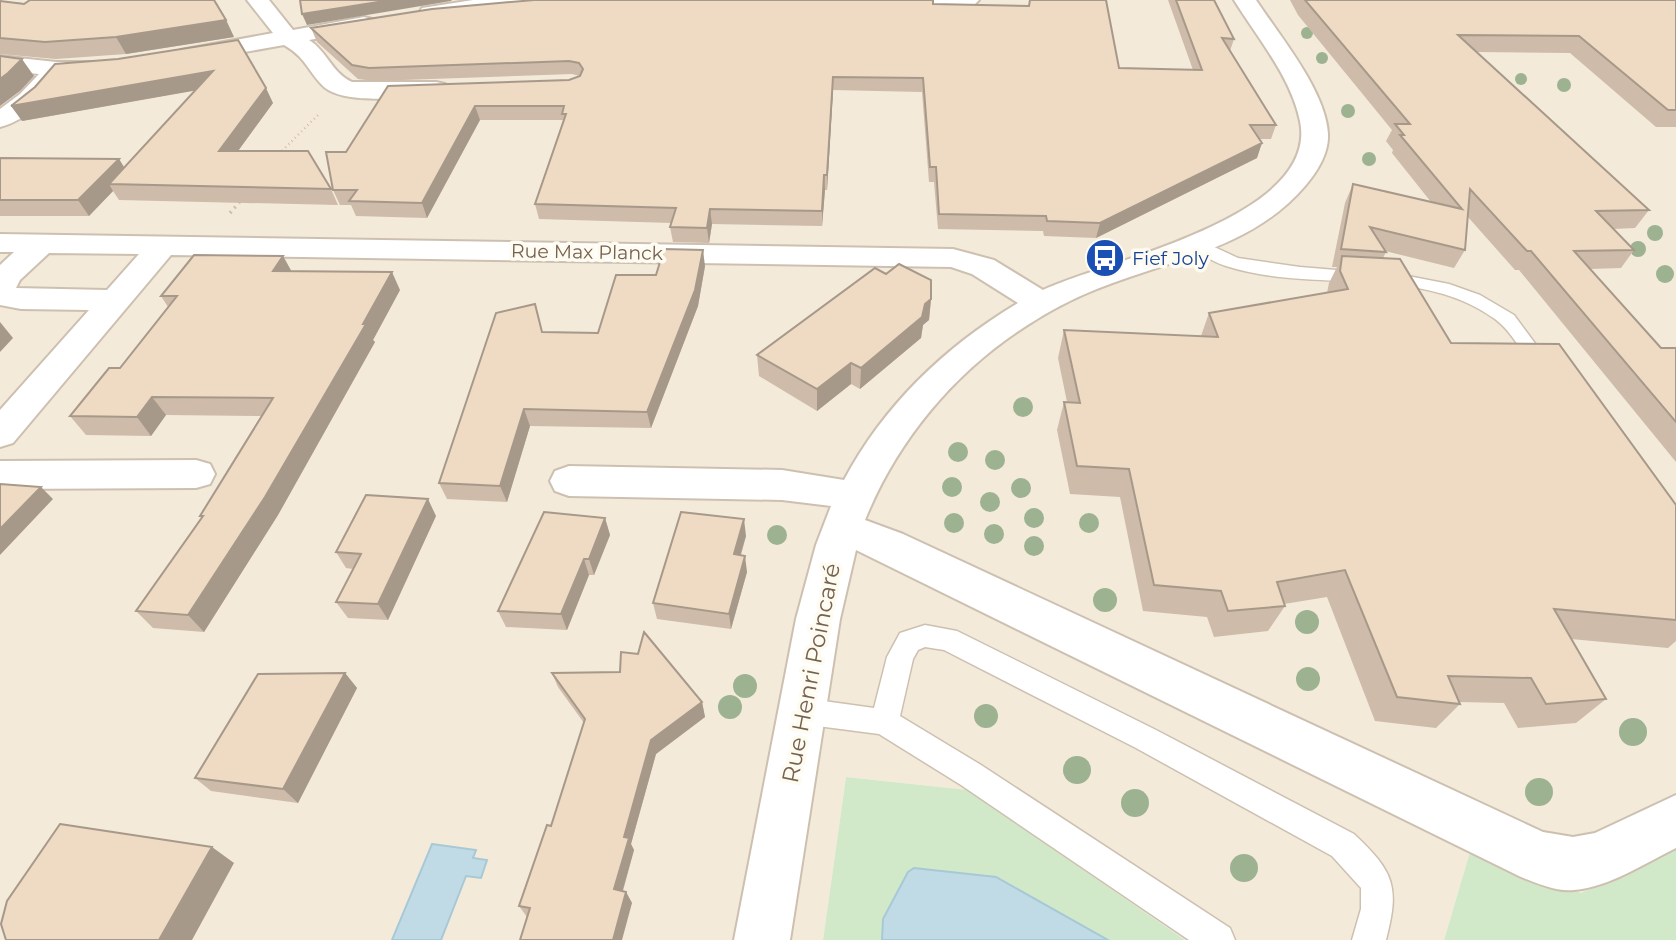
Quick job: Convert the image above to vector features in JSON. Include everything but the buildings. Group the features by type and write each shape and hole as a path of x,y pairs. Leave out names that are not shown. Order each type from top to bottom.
{"street":[{"path":"258,0 287,37 309,49 332,82 346,89 374,91 453,88"},
{"path":"166,59 515,0"},
{"path":"888,0 968,0"},
{"name":"Rue Henri Poincaré","path":"762,940 825,581 849,513 884,447 925,391 961,359 1040,302 1232,228 1284,194 1302,173 1311,154 1315,133 1308,107 1296,82 1245,0"},
{"path":"0,63 56,69 126,64"},
{"path":"0,119 20,108 56,69"},
{"name":"Rue Max Planck","path":"0,243 953,258 982,267 1040,302"},
{"path":"41,244 7,275 0,287 3,296 21,299 116,300"},
{"path":"0,434 164,244"},
{"path":"0,475 196,474"},
{"path":"569,481 782,485 822,489 901,552 1539,858 1573,864 1599,858 1676,821"}],"lane":[{"path":"1195,243 1231,262 1267,269 1394,281 1453,292 1502,315 1515,327 1538,361"},
{"path":"884,722 900,657 909,641 925,636 948,639 1146,739 1343,845 1367,867 1377,883 1380,903 1369,940"},
{"path":"802,711 884,722 971,775 1218,940"}],"path":[{"path":"277,156 293,137 346,89"},
{"path":"204,245 244,196"}],"shaded area":[{"path":"0,0 1676,0 1676,846 1581,893 1476,843 1470,852 1444,940 1185,940 968,790 846,777 823,940 0,940"}],"green space":[{"path":"846,777 968,790 1185,940 823,940"},
{"path":"1476,843 1581,893 1676,846 1676,940 1444,940 1470,852"}],"water":[{"path":"432,844 476,850 473,858 487,860 481,878 466,876 441,940 392,940"},
{"path":"914,868 996,877 1108,940 882,940 883,919 908,872"}],"place":[{"name":"Fief Joly","path":"1105,258"}]}
